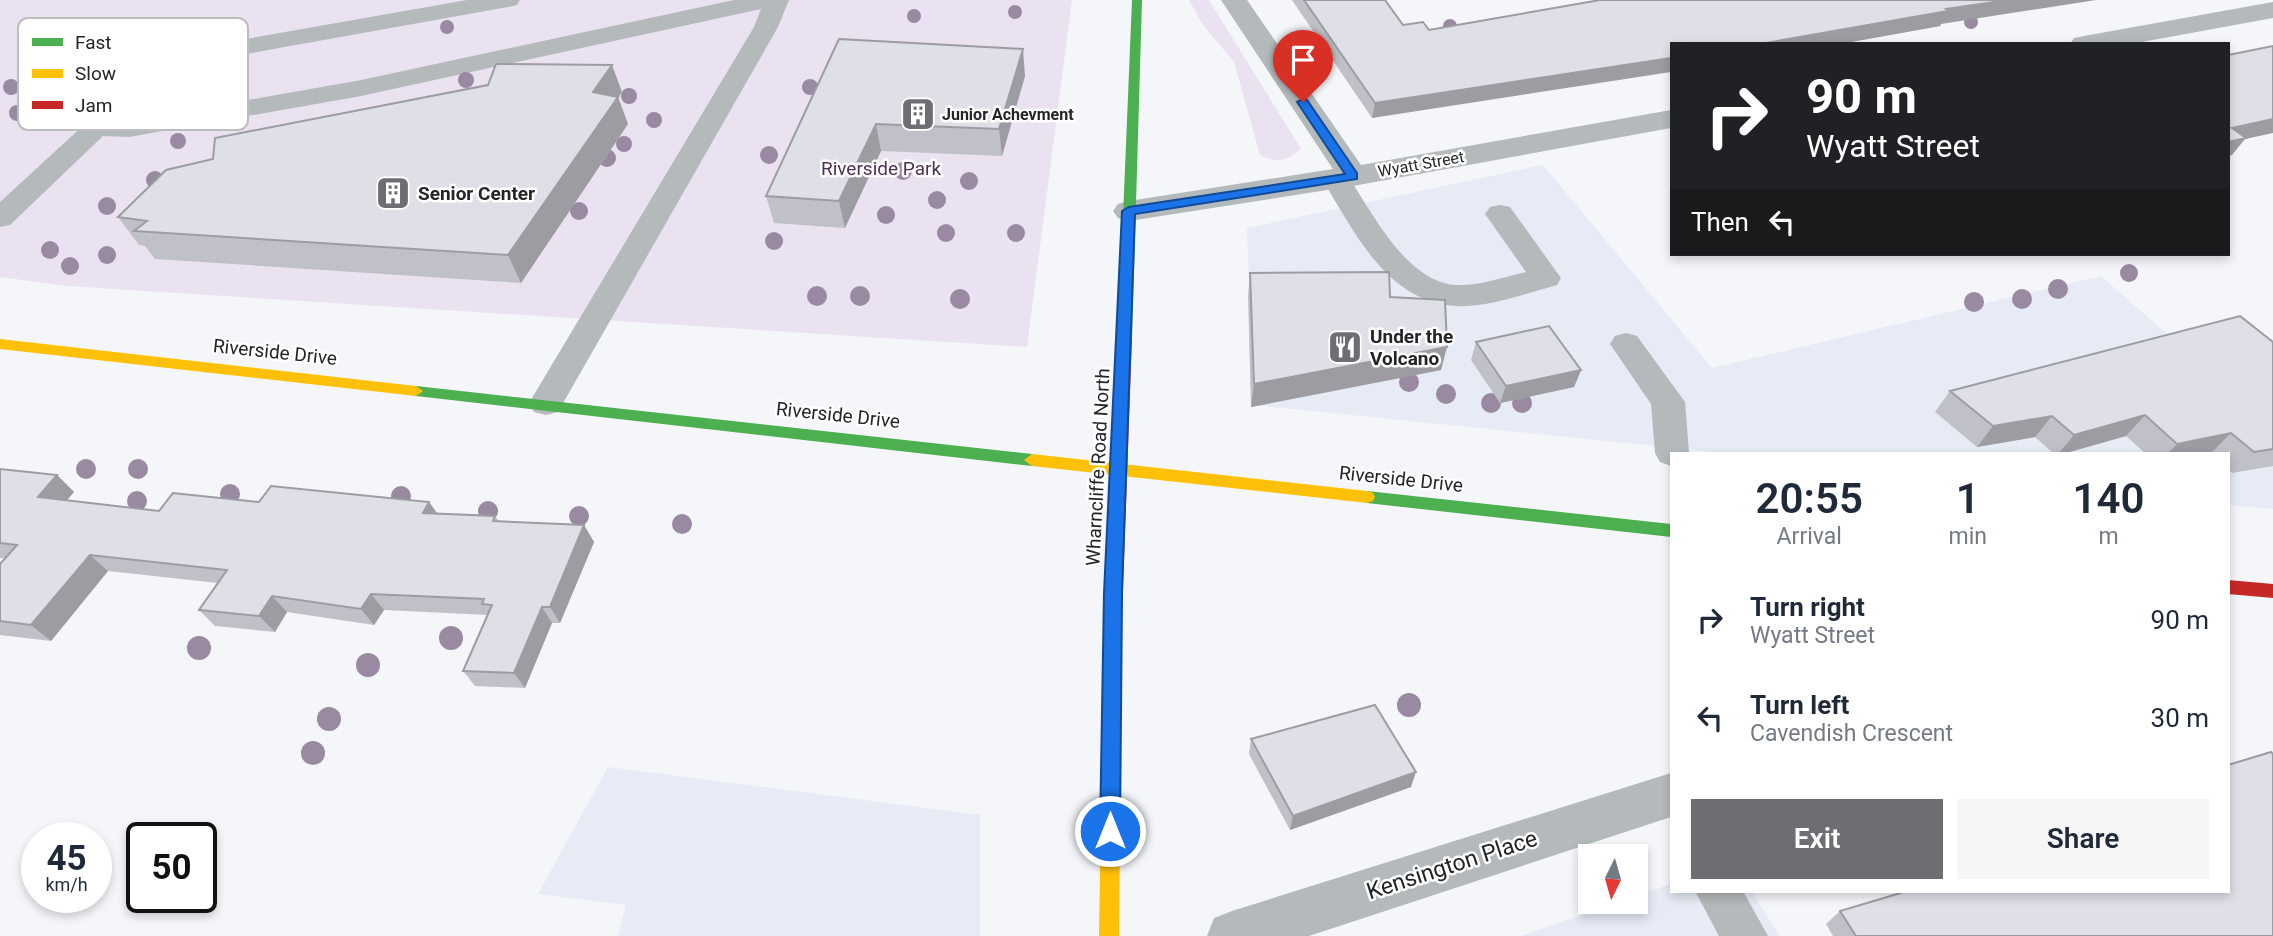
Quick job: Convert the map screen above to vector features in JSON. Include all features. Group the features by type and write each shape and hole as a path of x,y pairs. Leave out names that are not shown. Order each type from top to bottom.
{"main road":[{"name":"Wharncliffe Road North","path":"1109,936 1113,593 1137,0"},
{"name":"Riverside Drive","path":"0,344 1670,531"},
{"path":"2230,587 2273,591"}],"street":[{"path":"1234,0 1345,177"},
{"path":"2095,42 2273,10"},
{"name":"Wyatt Street","path":"1129,211 1345,177 1670,118"},
{"name":"Kensington Place","path":"1232,936 1667,804"}],"lane":[{"path":"248,46 508,0"},
{"path":"248,108 361,88 768,0"},
{"path":"546,403 766,27 777,0"},
{"path":"0,218 94,130"},
{"path":"1345,177 1388,257 1421,288 1457,296 1546,278 1500,214"},
{"path":"1626,344 1668,402 1672,452"},
{"path":"1718,893 1745,936"}],"shaded area":[{"path":"1543,165 1712,368 2101,276 2273,427 2273,509 2230,505 2230,452 1716,452 1253,405 1247,228"},
{"path":"608,767 980,815 980,936 618,936 626,905 538,894"},
{"path":"1670,884 1670,893 1752,893 1780,936 1521,936 1584,914 1648,914 1648,892"}],"green space":[{"name":"Riverside Park","path":"0,0 1072,0 1027,347 67,286 0,277"},
{"path":"1189,0 1209,0 1301,149 1296,153 1286,159 1277,160 1260,155 1234,62 1203,25"}],"building":[{"path":"1304,0 1385,0 1403,25 1423,22 1429,30 1600,0 2008,0 1771,42 1670,42 1670,58 1375,103"},
{"name":"Junior Achevment","path":"839,39 1023,49 999,129 876,124 839,201 766,196"},
{"path":"2273,46 2273,119 2232,128 2246,138 2230,142 2230,55"},
{"name":"Senior Center","path":"496,64 612,65 593,92 618,97 508,255 134,231 147,221 118,217 166,170 213,159 215,138 488,85"},
{"name":"Under the Volcano","path":"1389,272 1390,297 1445,300 1447,347 1254,384 1250,273"},
{"path":"2240,316 2273,342 2273,449 2254,452 2231,433 2177,444 2145,415 2074,435 2052,416 1993,426 1950,391"},
{"path":"1549,326 1581,370 1506,386 1476,342"},
{"path":"0,469 57,475 38,497 159,511 173,493 259,502 271,486 429,502 423,513 495,516 493,521 584,525 550,607 542,607 514,673 463,671 492,605 482,604 484,599 371,594 361,609 272,596 259,616 199,610 227,570 90,555 31,625 0,621 0,564 17,545 0,543"},
{"path":"1375,705 1416,772 1293,816 1251,739"},
{"path":"2271,752 2273,754 2273,936 1856,936 1840,911 1900,893 2230,893 2230,764"}],"traffic: fast":[{"path":"1125,338 1137,0"},
{"path":"416,391 1032,460"},
{"path":"1367,497 1670,531"}],"traffic: slow":[{"path":"0,344 416,391"},
{"path":"1032,460 1367,497"},
{"path":"1109,936 1113,615"}],"traffic: jam":[{"path":"1113,615 1125,338"},
{"path":"2230,587 2273,591"}],"place":[{"name":"Junior Achevment","path":"918,114"},
{"name":"Senior Center","path":"393,193"},
{"name":"Under the Volcano","path":"1345,347"}],"route":[{"path":"1110,831 1113,593 1129,211 1353,176 1303,102"}]}
